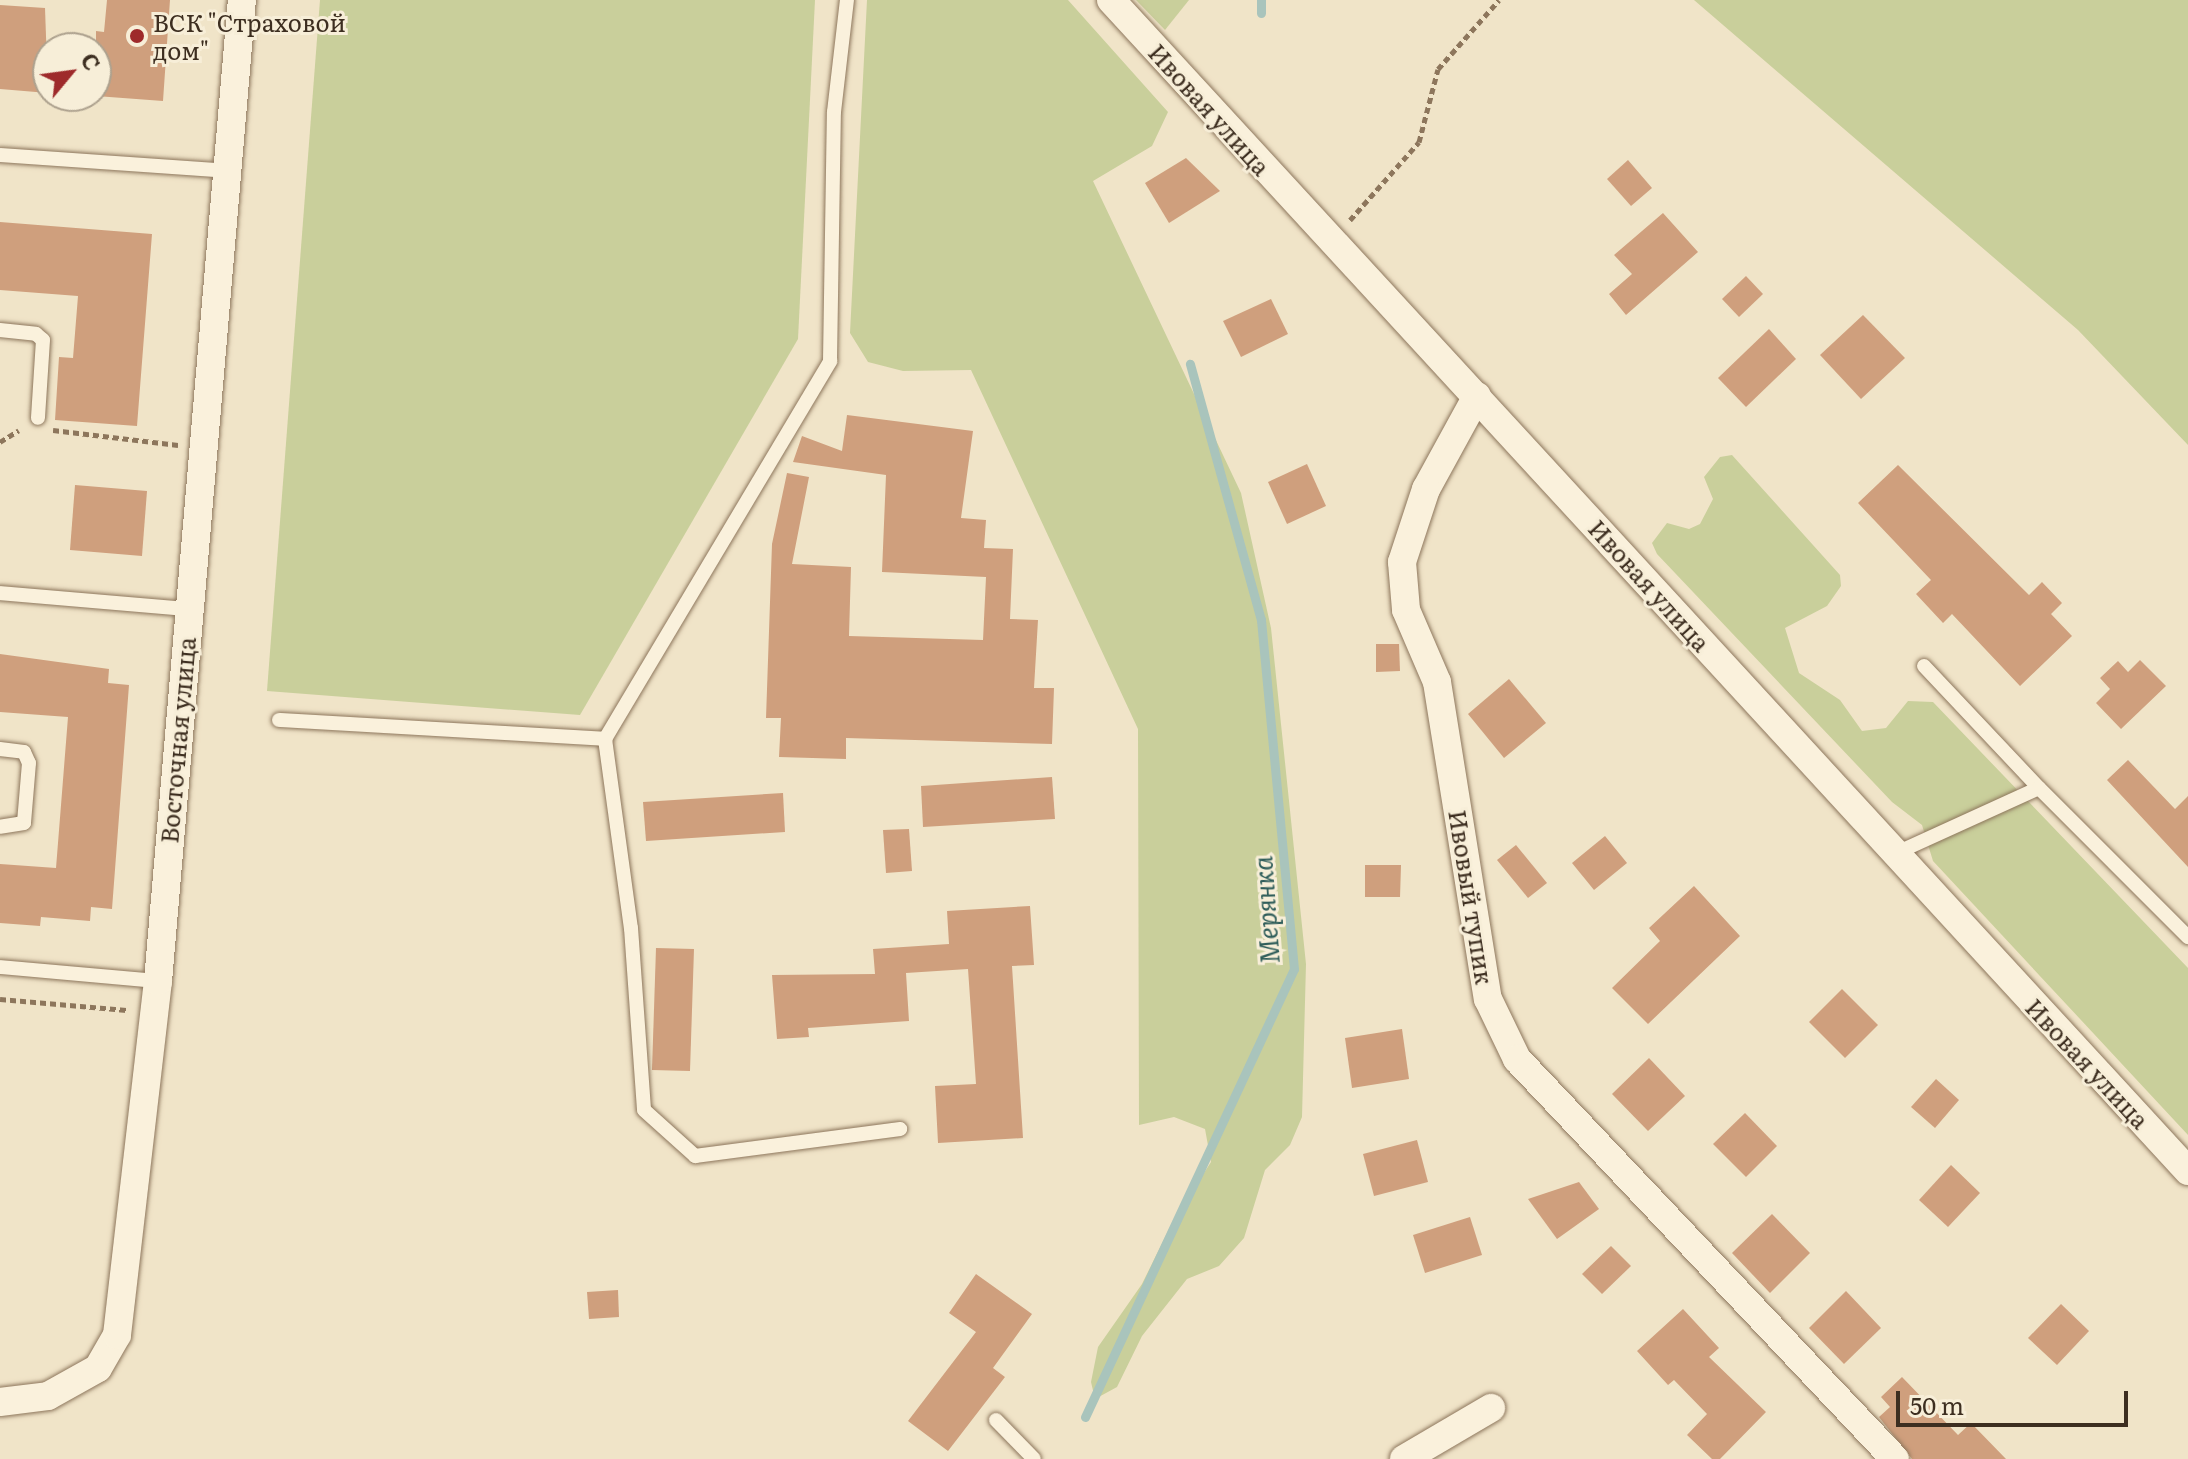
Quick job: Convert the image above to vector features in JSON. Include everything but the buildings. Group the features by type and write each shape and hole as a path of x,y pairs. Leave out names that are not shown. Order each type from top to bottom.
{"street":[{"name":"Восточная улица","path":"0,1402 48,1396 98,1368 117,1335 158,981 242,0"},
{"name":"Ивовая улица","path":"1111,0 2188,1171"},
{"name":"Ивовый тупик","path":"1477,396 1426,489 1402,562 1406,610 1437,682 1488,999 1517,1059 1895,1459"},
{"path":"1404,1459 1491,1408"}],"lane":[{"path":"847,0 834,112 830,361 605,739 631,928 644,1110 695,1156 900,1129"},
{"path":"0,155 226,171"},
{"path":"0,330 36,334 43,340 38,418"},
{"path":"0,593 188,609"},
{"path":"1924,666 2039,788 2188,937"},
{"path":"279,720 605,739"},
{"path":"0,749 24,752 29,763 24,823 0,827"},
{"path":"1894,854 2039,788"},
{"path":"0,967 158,981"},
{"path":"996,1420 1034,1459"}],"path":[{"path":"1331,242 1419,142 1438,69 1499,0"},
{"path":"38,418 54,431 202,448"},
{"path":"0,999 154,1012"}],"green space":[{"path":"320,0 815,0 798,339 580,715 267,691"},
{"path":"867,0 1068,0 1168,112 1152,146 1093,181 1241,493 1271,628 1306,964 1302,1117 1290,1145 1265,1170 1244,1238 1219,1266 1187,1279 1142,1336 1117,1387 1095,1399 1091,1382 1098,1347 1142,1284 1173,1221 1211,1162 1205,1129 1174,1117 1139,1125 1138,729 971,370 903,371 868,362 850,333"},
{"path":"1136,0 1189,0 1165,30"},
{"path":"1694,0 2188,0 2188,445 2078,330"},
{"path":"1732,455 1840,575 1841,586 1827,606 1785,628 1799,673 1840,700 1862,731 1886,728 1908,701 1933,702 2188,968 2188,1135 1933,861 1922,825 1892,802 1657,554 1652,543 1667,523 1689,529 1700,524 1713,499 1704,477 1720,457"}],"waterway":[{"name":"Мерянка","path":"1261,0 1261,13"},
{"name":"Мерянка","path":"1085,1417 1294,969 1261,620 1190,364"}],"place":[{"name":"ВСК \"Страховой дом\"","path":"137,36"}]}
